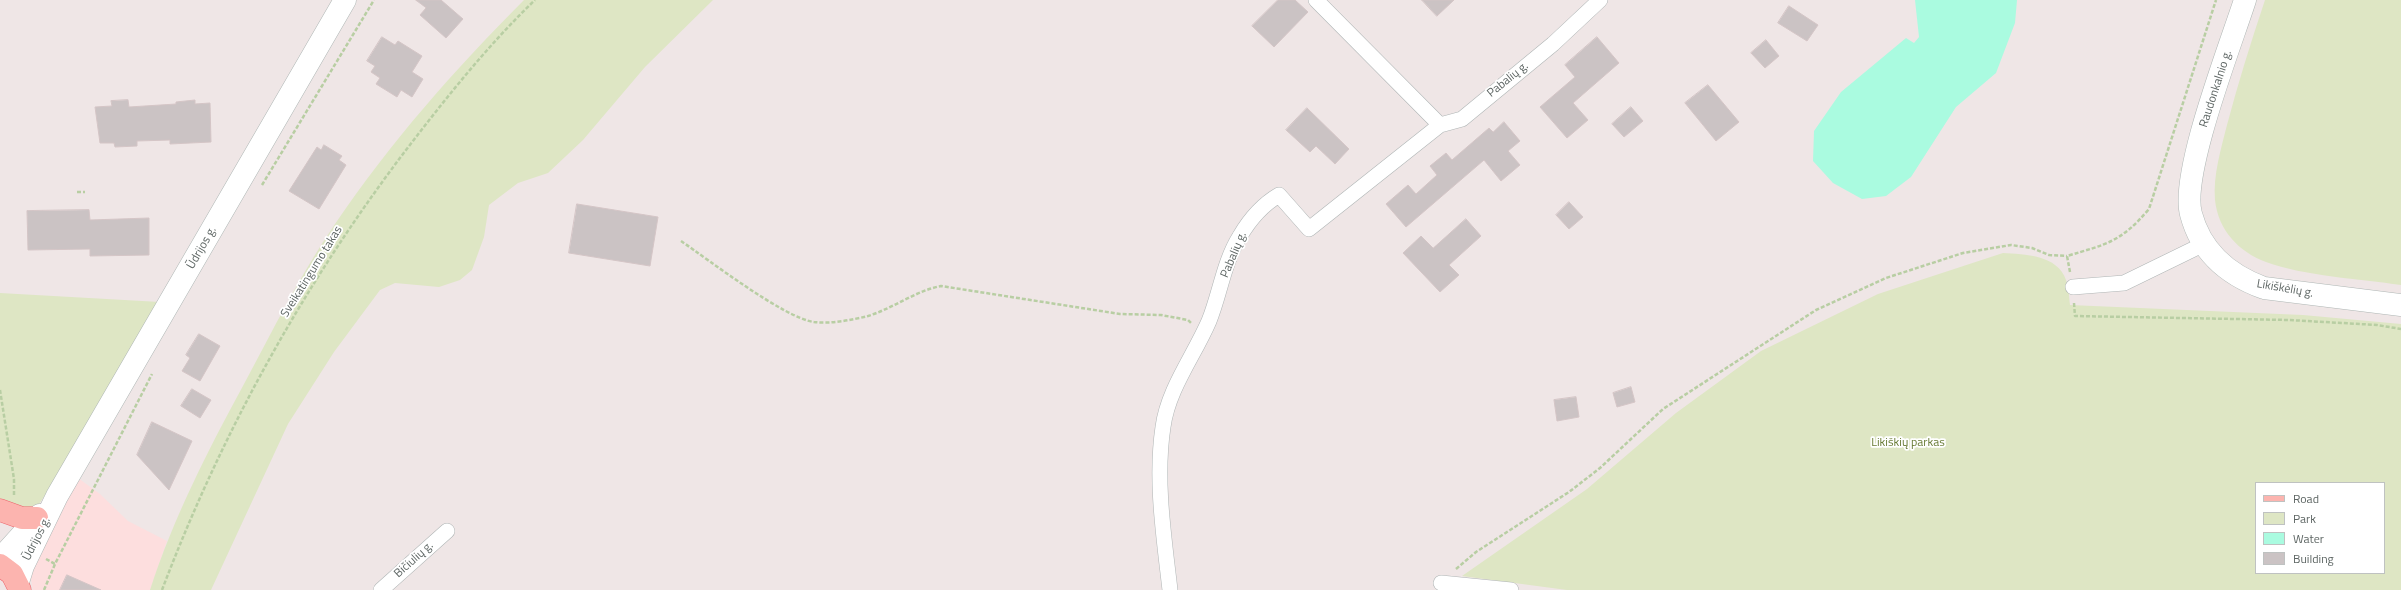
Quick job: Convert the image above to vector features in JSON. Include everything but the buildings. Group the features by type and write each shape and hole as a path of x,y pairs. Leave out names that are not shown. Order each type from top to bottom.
{"main road":[{"name":"Ūdrijos g.","path":"19,586 23,566 57,496 345,0"},
{"name":"Raudonkalnio g.","path":"2191,179 2200,141 2245,0"},
{"name":"Likiškėlių g.","path":"2191,179 2190,213 2204,244 2214,259 2230,272 2247,282 2264,288 2401,305"},
{"name":"Ūdrijos g.","path":"0,559 57,496"},
{"path":"6,513 22,518 37,518"},
{"path":"0,565 12,574 19,586"}],"street":[{"path":"1316,0 1440,125"},
{"name":"Pabalių g.","path":"1170,590 1161,483 1163,426 1180,378 1202,334 1239,237 1252,218 1268,201 1279,195 1309,229 1440,125 1462,119 1553,44 1600,0"},
{"path":"2073,287 2124,283 2204,244"},
{"name":"Bičiulių g.","path":"381,590 447,531"},
{"path":"1441,583 1511,590"}],"path":[{"path":"259,190 374,0"},
{"name":"Sveikatingumo takas","path":"162,590 205,484 230,432 308,291 373,194 441,103 535,0"},
{"path":"77,192 84,192"},
{"path":"681,241 777,306 799,318 814,322 840,321 868,316 897,305 922,291 941,286 1120,314 1161,315 1188,320 1202,334"},
{"path":"1441,583 1476,552 1569,492 1594,472 1663,409 1816,310 1886,278 1963,253 2011,245 2032,248 2050,255 2067,256"},
{"path":"44,590 55,564 156,367"},
{"path":"0,390 14,480 14,500 6,513"}],"shaded area":[{"path":"78,478 100,494 128,521 167,541 150,590 33,590 30,574"}],"green space":[{"path":"524,0 713,0 645,67 583,140 548,173 518,183 489,205 484,237 472,270 460,280 439,287 395,283 380,290 334,352 288,424 211,590 150,590 169,537 192,485 287,303 322,243 356,194 424,108 498,26"},
{"path":"2265,0 2401,0 2401,285 2297,271 2266,262 2256,258 2239,246 2225,230 2220,221 2215,200 2215,181 2218,162 2227,125"},
{"name":"Likiškių parkas","path":"2003,253 2030,255 2056,265 2066,280 2070,305 2303,315 2401,324 2401,590 1567,590 1462,576 1587,489 1676,413 1761,351 1878,294"},
{"path":"0,293 160,302 63,469 39,504 27,508 15,507 0,500"}],"water":[{"path":"1915,0 2017,0 2015,23 1996,73 1956,107 1911,177 1886,196 1862,199 1833,183 1813,161 1814,131 1841,92 1906,38 1914,43 1919,37"}]}
